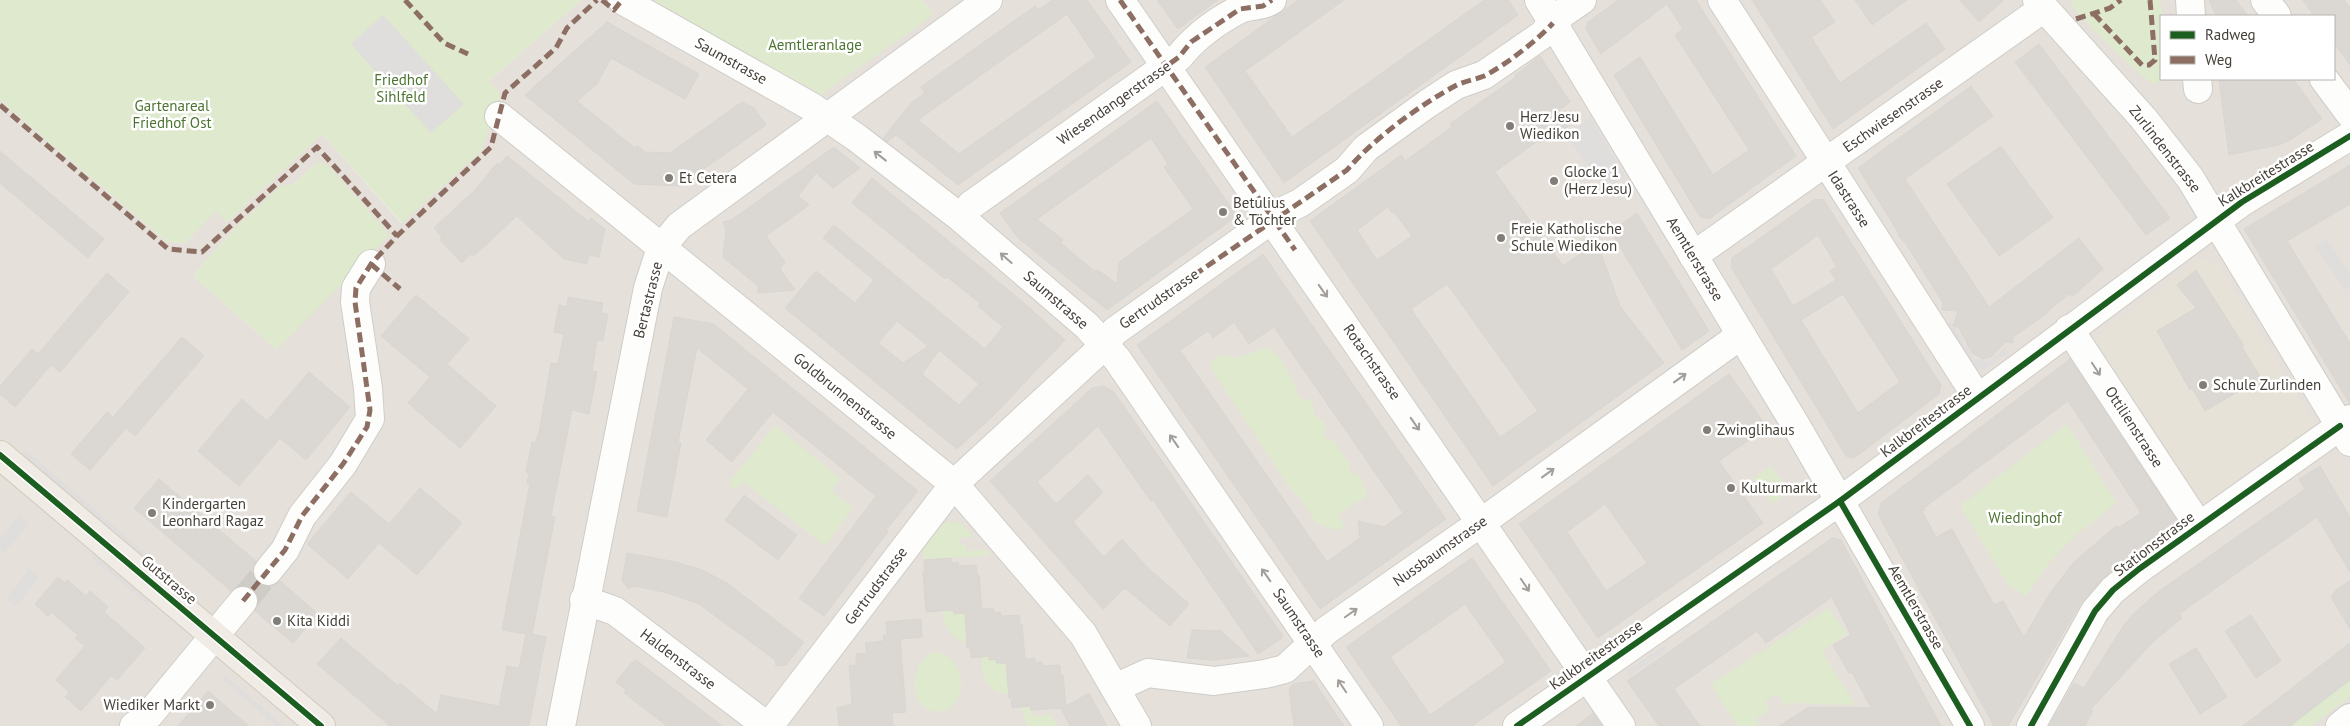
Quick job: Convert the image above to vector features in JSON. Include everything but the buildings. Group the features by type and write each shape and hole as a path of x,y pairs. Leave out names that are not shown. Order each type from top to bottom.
{"main road":[{"name":"Gutstrasse","path":"0,455 321,726"}],"street":[{"name":"Saumstrasse","path":"622,0 826,117 857,138 961,218 1087,326 1117,358 1369,726"},
{"name":"Bertastrasse","path":"561,726 584,600 648,288 661,248 679,226 988,0"},
{"name":"Rotachstrasse","path":"1120,0 1165,67 1295,250 1621,726"},
{"name":"Wiesendangerstrasse","path":"961,218 971,205 1179,57 1191,42 1240,9 1264,6 1272,0"},
{"name":"Aemtlerstrasse","path":"1539,0 1840,501 1970,726"},
{"name":"Gertrudstrasse","path":"768,726 954,484 1104,344 1120,326 1272,219 1300,203 1347,170 1366,148 1427,104 1456,85 1484,75 1542,35 1553,23 1582,0"},
{"name":"Idastrasse","path":"1722,0 1977,398"},
{"path":"2190,0 2191,15"},
{"path":"2265,0 2277,15"},
{"name":"Eschwiesenstrasse","path":"1693,256 1826,163 2040,4"},
{"name":"Zurlindenstrasse","path":"2040,4 2173,155 2347,429"},
{"path":"2325,80 2350,114"},
{"name":"Goldbrunnenstrasse","path":"499,116 954,484 1083,634 1137,726"},
{"name":"Kalkbreitestrasse","path":"1517,726 1840,501 2242,202 2350,136"},
{"path":"268,571 285,550 302,516 343,464 370,419 368,388 355,302 356,288 371,264"},
{"name":"Ottilienstrasse","path":"2069,329 2198,526"},
{"name":"Nussbaumstrasse","path":"1115,688 1148,673 1214,681 1278,672 1285,669 1327,630 1482,522 1741,335"},
{"name":"Stationsstrasse","path":"2031,726 2101,605 2113,590 2198,526 2347,429"},
{"name":"Haldenstrasse","path":"584,600 615,612 768,726"},
{"path":"134,726 149,716 244,601"},
{"path":"2340,726 2350,718"}],"shaded area":[{"path":"581,0 643,0 934,14 922,0 2350,0 2350,726 0,726 0,100 167,242 185,243 216,210 227,222 322,134 401,223 489,81","holes":["317,162 277,350 193,276 234,229 282,186 293,185"]},
{"path":"383,15 464,104 431,133 351,44"},
{"path":"1591,118 1625,176 1605,190 1566,135"},
{"path":"2326,239 2350,273 2350,286 2344,289 2315,247"},
{"name":"Schule Zurlinden","path":"2203,258 2209,264 2217,263 2315,425 2196,509 2089,344"},
{"path":"1951,322 1974,359 1989,361 2005,348 2008,352 1985,369 1978,370 1972,365 1947,324"},
{"path":"27,451 173,577 170,581 18,454"},
{"path":"20,515 29,525 4,553 0,549 0,537"},
{"path":"95,553 152,601 149,605 91,558"},
{"path":"29,569 39,577 16,607 6,599"},
{"path":"1665,645 1668,650 1630,676 1626,671"},
{"path":"226,676 284,726 276,726 222,679"}],"green space":[{"path":"0,0 581,0 489,81 501,95 481,151 402,223 322,134 227,222 216,211 185,243 167,242 0,100"},
{"name":"Aemtleranlage","path":"643,0 922,0 934,14 818,97"},
{"path":"2073,0 2160,0 2163,15 2160,15 2160,80 2163,80 2153,84 2120,56 2069,3"},
{"path":"317,162 328,165 390,235 277,350 193,276 234,229 282,185 293,185"},
{"path":"1265,348 1277,355 1285,365 1298,390 1296,392 1303,401 1307,398 1313,404 1314,414 1323,421 1327,429 1323,432 1328,441 1332,439 1351,466 1348,468 1355,476 1359,474 1368,495 1338,515 1345,527 1337,530 1317,524 1301,499 1288,486 1212,370 1210,362 1221,355 1238,358"},
{"name":"Wiedinghof","path":"2067,424 2117,503 2077,534 2050,562 2026,596 2009,586 1960,506"},
{"path":"775,425 841,479 831,491 853,508 825,546 743,481 736,489 728,484"},
{"path":"1771,466 1789,492 1772,504 1753,478"},
{"path":"950,521 962,524 974,537 960,538 960,545 966,544 966,551 985,550 992,555 924,560 923,548 940,526"},
{"path":"942,607 967,613 967,642 961,641 951,634 944,619"},
{"path":"1829,608 1847,634 1822,651 1855,705 1792,703 1786,707 1778,694 1765,701 1769,710 1756,719 1760,726 1737,726 1711,684"},
{"path":"938,652 955,663 960,675 961,688 953,706 938,712 927,709 922,705 917,698 914,682 919,665 930,654"},
{"path":"989,656 989,660 996,659 997,663 1008,662 1009,694 996,691 987,682 982,670 982,657"},
{"path":"2350,680 2350,697 2312,726 2290,726"},
{"path":"1030,706 1032,716 1051,715 1057,726 1027,726 1021,707"}],"tunnel":[{"path":"243,601 268,571"}],"marked path":[{"path":"405,0 444,43 468,54"},
{"path":"243,601 285,550 302,516 343,464 367,427 370,410 355,302 356,288 371,264 397,236 491,147 505,93 556,48 567,28 597,0"},
{"path":"602,0 614,10 622,0"},
{"path":"1120,0 1295,250"},
{"path":"1146,81 1179,57 1191,42 1240,9 1263,6 1272,0"},
{"path":"2076,19 2110,8 2121,0"},
{"path":"2094,14 2142,65 2149,65 2155,60 2150,0"},
{"path":"1120,326 1347,170 1370,146 1412,113 1455,86 1484,76 1501,66 1547,30 1553,23"},
{"path":"0,105 168,249 202,252 317,147 397,236"},
{"path":"371,264 400,289"}],"cycle path":[{"path":"1517,726 1840,501 2242,202 2350,136"},
{"path":"2031,726 2095,611 2113,590 2139,569 2340,426"},
{"path":"0,455 321,726"},
{"path":"1840,501 1970,726"}],"place":[{"name":"Herz Jesu Wiedikon","path":"1510,126"},
{"name":"Et Cetera","path":"669,178"},
{"name":"Glocke 1 (Herz Jesu)","path":"1554,181"},
{"name":"Betulius & Töchter","path":"1223,212"},
{"name":"Freie Katholische Schule Wiedikon","path":"1501,238"},
{"name":"Schule Zurlinden","path":"2203,385"},
{"name":"Zwinglihaus","path":"1707,430"},
{"name":"Kulturmarkt","path":"1731,488"},
{"name":"Kindergarten Leonhard Ragaz","path":"152,513"},
{"name":"Kita Kiddi","path":"277,621"},
{"name":"Wiediker Markt","path":"210,705"}],"park label":[{"name":"Friedhof Sihlfeld","path":"401,88"},
{"name":"Gartenareal Friedhof Ost","path":"172,114"}]}
